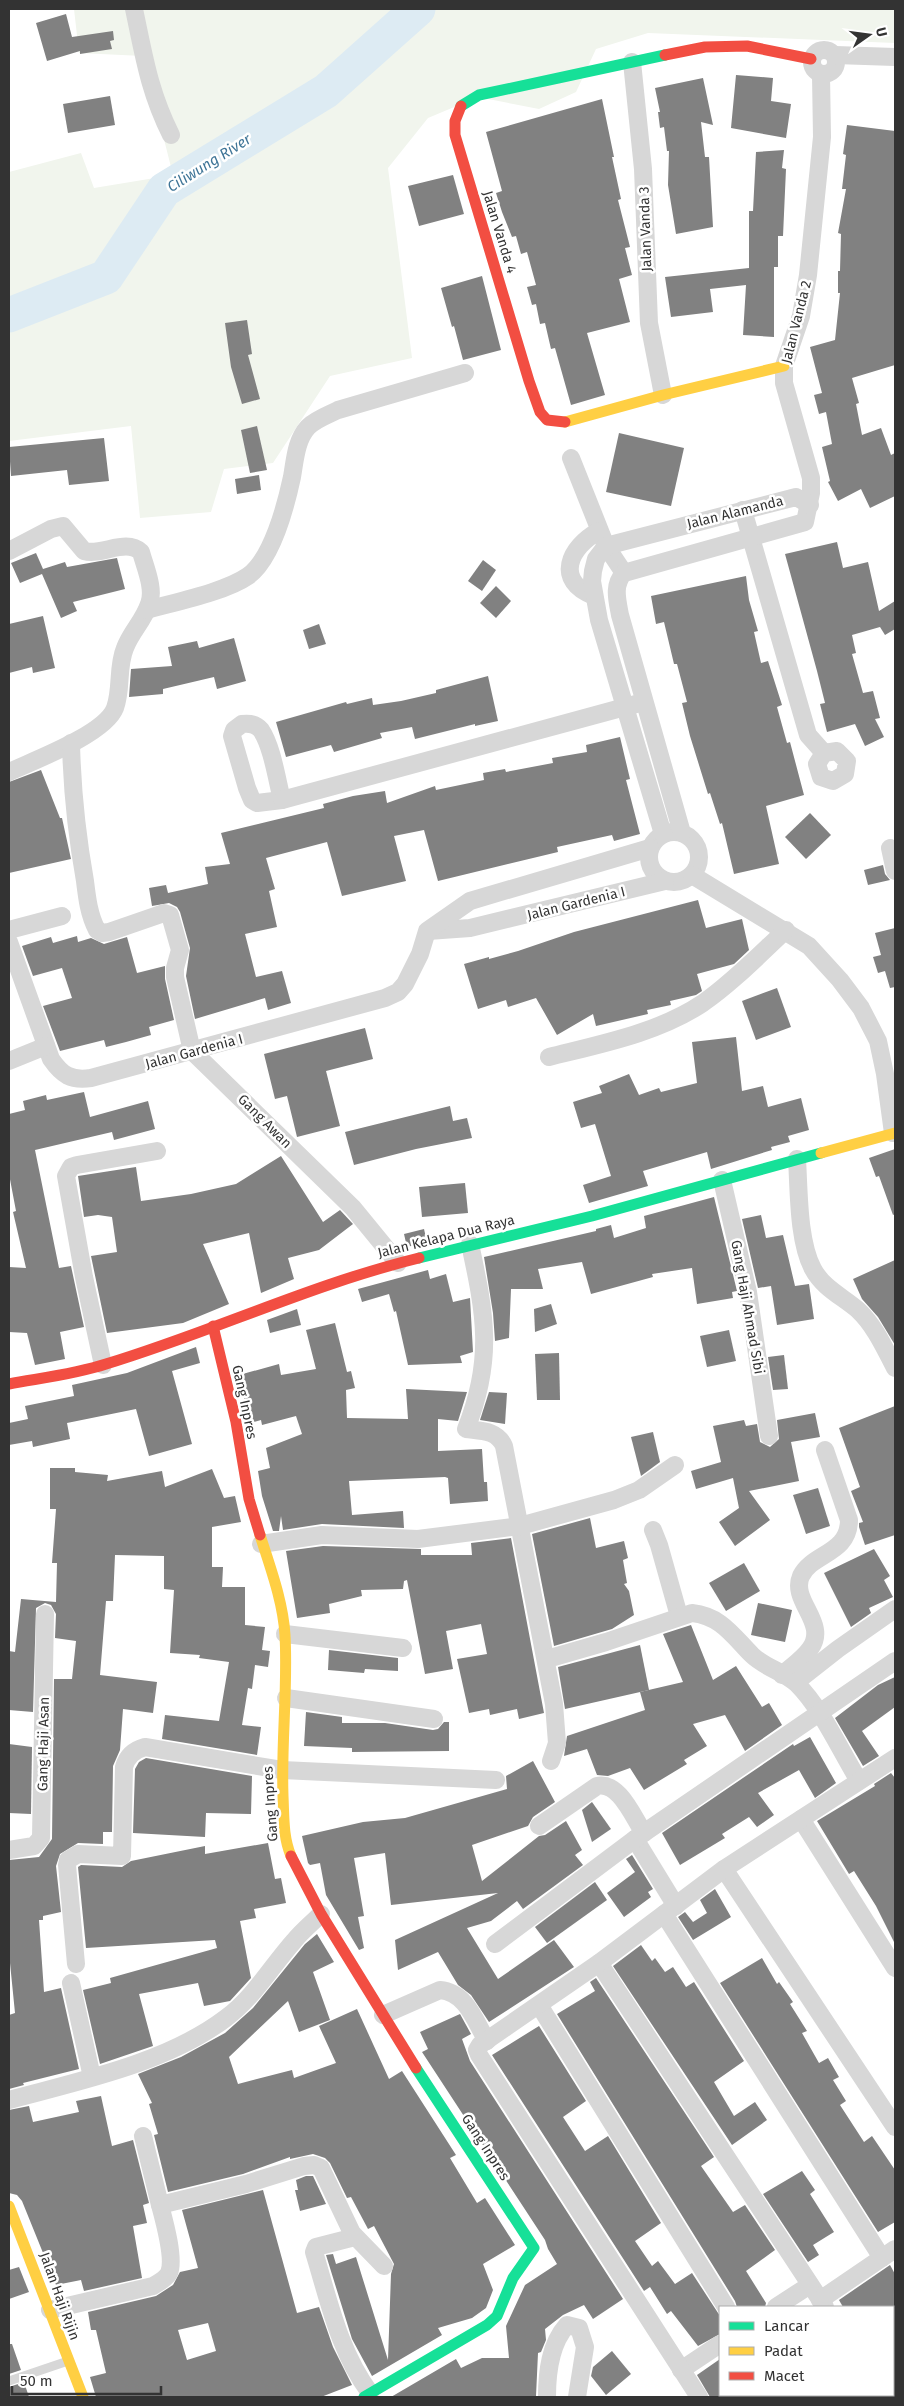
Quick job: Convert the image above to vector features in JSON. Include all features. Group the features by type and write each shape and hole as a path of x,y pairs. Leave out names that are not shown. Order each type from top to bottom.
{"street":[{"path":"134,9 143,60 153,95 171,135"},
{"name":"Jalan Vanda 4","path":"784,366 664,395 564,423 547,420 540,412 455,135 454,120 457,110 470,98 516,86 705,47 739,46 776,50 811,59"},
{"path":"827,49 834,55 836,65 830,73 821,75 813,69 811,59 817,51 827,49"},
{"path":"834,55 895,57"},
{"name":"Jalan Vanda 3","path":"632,62 643,169 649,323 664,395"},
{"name":"Jalan Vanda 2","path":"810,505 811,478 784,383 784,366 800,316 808,275 822,137 821,75"},
{"path":"147,610 232,583 248,576 261,564 278,526 288,492 296,451 302,435 308,427 320,418 338,410 465,373"},
{"path":"571,458 603,538 624,573 619,578 616,587 620,615 682,833"},
{"name":"Jalan Alamanda","path":"603,538 743,510 796,497 810,505 805,522 624,573"},
{"path":"743,510 806,729 810,740 824,753"},
{"path":"9,551 51,529 63,526 84,551 96,552 128,546 136,548 141,552 150,591 150,603 147,610 130,635 123,652 117,697 112,714 102,724 71,743 9,772"},
{"path":"603,538 593,571 594,596 624,707 663,834"},
{"path":"282,800 646,701"},
{"path":"71,743 78,832 93,923 102,933 168,914 175,928 180,950 175,968 175,977 192,1051"},
{"path":"672,832 682,833 691,838 697,847 699,856 698,866 692,875 684,881 674,883 665,881 656,876 651,868 650,848 655,840 663,834 672,832"},
{"path":"427,931 470,901 650,848"},
{"path":"890,848 895,870"},
{"path":"692,875 786,930 822,958 870,1023 878,1041 894,1133"},
{"name":"Jalan Gardenia I","path":"9,942 46,1046 58,1069 68,1078 78,1080 374,1002 398,992 412,972 427,931 470,928 665,881"},
{"path":"9,930 62,916"},
{"path":"549,1057 661,1025 690,1010 743,971 786,930"},
{"path":"9,1061 46,1046"},
{"name":"Gang Awan","path":"192,1051 353,1208 398,1263"},
{"name":"Jalan Kelapa Dua Raya","path":"9,1384 103,1365 325,1284 398,1263 599,1214 894,1133"},
{"path":"103,1365 84,1277 66,1176 71,1167 77,1165 157,1151"},
{"path":"797,1160 804,1234 813,1269 831,1290 860,1312 871,1325 895,1368"},
{"name":"Gang Haji Ahmad Sibi","path":"722,1180 748,1292 769,1436"},
{"path":"470,1244 484,1317 486,1338 485,1359 474,1408 466,1429 493,1433 501,1438 506,1451 547,1659 557,1728 557,1742 551,1761"},
{"name":"Gang Inpres","path":"213,1326 236,1422 249,1499 282,1609 285,1634 286,1698 282,1770 284,1831 288,1849 296,1869 321,1914 383,2015 534,2248 514,2278 497,2316 487,2325 367,2395"},
{"path":"789,1679 810,1649 816,1631 800,1591 802,1575 807,1568 837,1547 849,1529 850,1520 825,1450"},
{"path":"261,1544 329,1535 418,1539 520,1526 614,1500 639,1490 675,1465"},
{"path":"653,1530 679,1616"},
{"path":"789,1679 838,1649 895,1610"},
{"path":"547,1659 606,1642 692,1612 705,1614 717,1619 764,1666 789,1679 818,1714 859,1781"},
{"name":"Gang Haji Asan","path":"9,1850 34,1846 41,1838 45,1614"},
{"path":"285,1634 404,1648"},
{"path":"495,1944 640,1836 895,1661"},
{"path":"286,1698 434,1719"},
{"path":"76,1964 67,1865 70,1857 74,1855 122,1856 124,1767 129,1756 145,1747 282,1770 496,1780"},
{"path":"699,2397 478,2055 478,2050 487,2041 599,1963 724,1870 895,1758"},
{"path":"539,1826 596,1786 605,1784 611,1786 617,1793 640,1836 670,1910 889,2253 822,2304 599,1963"},
{"path":"801,1819 895,1968"},
{"path":"724,1870 895,2127"},
{"path":"9,2100 92,2077 173,2048 226,2019 246,2001 294,1941 321,1914"},
{"path":"71,1983 92,2077"},
{"path":"383,2015 440,1990 450,1991 463,2001 487,2041"},
{"path":"539,2005 725,2306"},
{"path":"50,2310 153,2286 169,2274 170,2262 160,2205 143,2136"},
{"path":"160,2205 220,2191 314,2165 321,2168 327,2176 355,2237 384,2266"},
{"name":"Jalan Haji Rijin","path":"9,2206 83,2397"},
{"path":"355,2237 316,2247 314,2252 345,2353 367,2395"},
{"path":"778,2306 810,2285"},
{"path":"547,2397 547,2376 555,2343 567,2325 579,2328 585,2347 577,2397"},
{"path":"681,2370 719,2345"}],"lane":[{"path":"9,2382 68,2361"}],"shaded area":[{"path":"74,9 895,9 895,43 648,33 596,49 576,92 539,109 478,97 428,118 388,168 412,358 330,376 273,463 224,469 211,512 140,518 131,426 9,441 9,172 81,153 94,188 173,175 143,56 79,53"}],"building":[{"path":"66,14 72,37 113,31 114,40 110,41 112,49 80,54 80,51 47,61 36,23"},
{"path":"736,75 773,78 771,101 791,104 786,138 731,128"},
{"path":"703,78 713,125 701,122 705,157 709,157 713,227 676,234 668,185 669,151 667,151 664,127 660,128 658,112 660,112 655,88"},
{"path":"110,96 115,125 68,133 63,104"},
{"path":"602,99 621,199 618,200 630,247 625,248 632,275 619,279 630,322 587,333 605,395 571,405 555,348 551,349 545,323 540,324 536,304 532,305 527,287 536,285 527,252 521,254 516,236 512,237 496,193 502,191 486,132"},
{"path":"847,125 895,131 895,365 852,378 859,403 856,404 862,435 881,428 891,455 895,453 895,496 870,508 861,489 838,501 828,482 830,481 822,447 832,444 826,412 819,414 814,395 822,393 810,347 835,340 840,293 838,293 838,271 840,271 841,234 838,233 846,189 842,189 846,155 843,154"},
{"path":"784,150 782,168 786,169 783,236 778,236 778,267 774,267 774,337 743,335 746,285 710,289 713,312 671,317 665,277 749,268 749,211 753,211 756,152"},
{"path":"453,175 464,214 419,226 408,186"},
{"path":"482,276 501,350 463,360 441,288"},
{"path":"247,320 252,354 248,355 260,399 242,404 231,367 225,323"},
{"path":"257,426 267,470 250,473 241,430"},
{"path":"619,433 684,448 671,506 606,492"},
{"path":"104,438 109,481 69,485 67,470 11,476 9,447"},
{"path":"259,475 261,490 237,494 235,479"},
{"path":"837,542 843,568 868,562 879,611 895,601 895,629 885,635 880,627 852,635 856,653 852,654 863,693 873,691 880,718 875,719 884,737 865,746 855,724 827,732 820,704 825,703 785,554"},
{"path":"36,553 43,569 65,562 67,567 117,558 125,589 73,602 77,611 61,618 42,574 20,583 11,563"},
{"path":"483,560 496,570 482,591 468,581"},
{"path":"746,576 749,600 758,631 754,632 761,663 768,661 782,705 777,707 787,743 790,742 804,795 766,806 779,864 734,874 722,823 720,824 710,793 708,794 690,736 682,703 687,702 677,664 674,664 664,622 656,624 651,596"},
{"path":"496,586 511,601 496,618 480,603"},
{"path":"43,616 55,668 33,673 32,667 9,673 9,624"},
{"path":"319,624 326,644 309,649 303,630"},
{"path":"234,638 246,681 217,689 214,677 163,689 163,694 129,697 131,669 172,666 168,647 197,641 199,648"},
{"path":"488,676 498,721 475,726 475,724 415,739 412,727 380,733 382,738 334,752 331,745 286,757 276,722 346,702 347,704 372,698 373,705 401,701 436,693 436,690"},
{"path":"620,737 630,779 626,780 640,834 614,841 612,835 557,847 558,852 438,881 424,830 394,836 406,881 342,896 327,842 266,858 275,889 269,891 277,927 245,934 256,977 282,971 291,1003 268,1010 265,998 195,1019 186,976 190,948 180,912 177,907 169,903 152,906 149,888 166,885 168,893 208,884 205,867 230,864 221,833 324,808 323,804 353,796 385,791 387,803 435,786 436,790 484,780 483,773 505,769 506,772 553,763 552,758 587,752 586,745"},
{"path":"41,770 60,818 62,818 71,859 9,873 9,782"},
{"path":"810,813 831,835 806,859 785,837"},
{"path":"883,865 885,874 890,880 868,885 864,870"},
{"path":"698,900 706,928 742,919 749,950 734,964 697,974 702,991 696,995 670,1001 671,1005 647,1010 648,1014 596,1026 593,1014 557,1035 536,998 508,1007 506,1000 478,1009 464,964 518,951 574,932"},
{"path":"895,928 895,987 890,988 885,971 878,973 873,957 881,955 875,933"},
{"path":"77,936 78,942 91,938 104,944 127,937 137,973 165,966 165,979 174,1020 149,1027 151,1035 126,1042 106,1047 104,1040 60,1051 43,1006 72,998 62,968 33,976 22,946 51,937 53,943"},
{"path":"777,988 791,1027 756,1040 742,1001"},
{"path":"365,1028 373,1059 326,1071 340,1126 297,1137 287,1096 275,1099 264,1054"},
{"path":"736,1037 742,1091 763,1086 768,1107 801,1098 809,1130 788,1136 790,1142 771,1147 772,1150 711,1169 707,1152 643,1171 648,1186 589,1203 583,1185 611,1176 595,1124 581,1128 573,1102 602,1093 599,1086 629,1074 639,1095 659,1088 661,1092 697,1083 692,1042"},
{"path":"84,1092 90,1117 148,1101 155,1129 114,1140 112,1132 35,1150 59,1268 71,1266 84,1327 60,1332 65,1359 35,1365 27,1333 9,1332 9,1267 26,1268 13,1212 16,1211 9,1174 9,1114 25,1110 23,1101 46,1095 47,1100"},
{"path":"450,1106 453,1121 467,1118 472,1138 416,1149 354,1165 345,1132"},
{"path":"895,1149 895,1214 893,1215 879,1176 876,1177 869,1158"},
{"path":"281,1156 323,1222 340,1210 353,1224 319,1250 288,1258 294,1279 261,1293 249,1233 203,1244 229,1304 183,1323 107,1333 91,1256 117,1252 112,1217 98,1215 84,1217 78,1176 136,1167 141,1201 191,1194 236,1184"},
{"path":"465,1183 468,1213 422,1217 419,1187"},
{"path":"714,1197 737,1291 732,1292 733,1298 697,1304 692,1268 652,1274 653,1277 591,1294 582,1262 538,1269 543,1289 511,1289 509,1338 495,1341 493,1313 484,1257 596,1231 596,1229 611,1225 614,1238 646,1228 644,1216"},
{"path":"761,1215 766,1238 783,1235 795,1286 809,1284 814,1319 777,1325 771,1286 758,1288 742,1219"},
{"path":"424,1229 427,1242 407,1247 404,1234"},
{"path":"895,1260 895,1345 878,1317 862,1299 853,1279"},
{"path":"428,1270 430,1279 446,1274 453,1302 470,1298 473,1352 460,1356 462,1363 408,1365 396,1311 394,1312 389,1294 362,1302 358,1289"},
{"path":"551,1304 557,1324 535,1332 534,1309"},
{"path":"297,1309 301,1325 270,1333 267,1320"},
{"path":"335,1323 347,1372 351,1371 355,1388 346,1390 347,1418 408,1419 406,1389 467,1392 458,1421 438,1419 438,1451 482,1449 484,1482 487,1482 488,1501 450,1504 448,1478 445,1477 349,1481 352,1515 403,1511 404,1528 322,1524 283,1530 281,1516 279,1531 273,1531 262,1496 258,1471 270,1468 266,1448 302,1434 296,1416 262,1425 261,1420 250,1423 239,1375 279,1364 281,1375 316,1369 306,1330"},
{"path":"729,1330 736,1361 707,1367 700,1336"},
{"path":"196,1347 200,1363 172,1371 192,1444 149,1456 136,1409 67,1423 70,1439 33,1447 32,1441 9,1445 9,1423 28,1419 25,1406 74,1396 72,1385 127,1373"},
{"path":"559,1353 560,1400 537,1400 535,1354"},
{"path":"784,1355 788,1389 773,1390 768,1357"},
{"path":"489,1392 507,1393 505,1424 480,1420"},
{"path":"895,1406 895,1535 865,1545 859,1527 859,1523 863,1522 851,1491 860,1487 839,1428"},
{"path":"815,1413 820,1437 791,1442 799,1481 749,1491 770,1520 735,1546 719,1522 739,1508 733,1478 696,1489 691,1471 721,1462 713,1426 744,1420 746,1426 757,1424 760,1442 770,1447 779,1439 777,1420"},
{"path":"653,1432 660,1462 641,1476 631,1437"},
{"path":"50,1468 75,1468 75,1472 108,1475 107,1481 162,1471 165,1487 212,1469 224,1498 235,1496 241,1522 212,1527 212,1567 223,1567 222,1587 245,1587 245,1625 265,1627 262,1650 270,1651 268,1667 255,1665 252,1689 248,1688 242,1725 261,1727 257,1755 162,1739 165,1715 219,1721 229,1662 199,1658 200,1655 170,1653 174,1590 164,1589 164,1556 115,1555 113,1601 106,1601 100,1675 157,1682 153,1713 123,1709 120,1750 113,1766 112,1832 103,1832 103,1844 78,1843 60,1854 56,1866 61,1912 43,1916 43,1920 39,1920 44,1992 61,1988 79,2069 23,2083 24,2085 9,2089 9,2015 15,2013 9,1953 9,1860 39,1857 52,1839 54,1679 72,1679 76,1641 55,1638 56,1614 51,1605 45,1603 36,1608 33,1712 9,1710 9,1651 15,1652 21,1599 56,1602 57,1563 52,1563 56,1509 50,1509"},
{"path":"818,1488 830,1526 806,1534 793,1495"},
{"path":"590,1518 596,1548 624,1541 628,1558 623,1560 627,1583 624,1584 629,1591 634,1615 612,1629 554,1646 532,1534"},
{"path":"511,1538 544,1713 519,1719 517,1709 490,1715 489,1709 469,1713 457,1659 487,1654 481,1624 446,1631 453,1669 425,1674 407,1580 404,1581 403,1589 361,1590 362,1596 329,1604 330,1613 297,1618 286,1551 323,1546 421,1549 421,1555 472,1555 471,1543"},
{"path":"874,1549 890,1576 884,1580 893,1597 869,1608 871,1613 851,1627 824,1573"},
{"path":"744,1563 760,1591 726,1611 709,1583"},
{"path":"758,1603 792,1610 785,1642 751,1635"},
{"path":"691,1625 713,1680 736,1666 762,1707 769,1703 782,1725 745,1751 725,1715 693,1724 707,1746 684,1760 687,1764 644,1790 630,1768 608,1776 597,1775 587,1749 564,1756 567,1736 645,1710 640,1692 683,1682 663,1634"},
{"path":"640,1645 649,1690 565,1709 558,1667"},
{"path":"329,1650 398,1658 398,1671 365,1669 364,1673 328,1670"},
{"path":"895,1677 895,1707 862,1731 879,1756 863,1766 835,1718 878,1685"},
{"path":"306,1712 342,1717 342,1723 385,1723 433,1730 438,1729 444,1722 449,1722 449,1751 352,1752 352,1748 304,1746"},
{"path":"810,1737 836,1783 815,1798 799,1770 758,1793 774,1815 757,1827 749,1817 722,1834 725,1838 680,1865 662,1833 793,1744 794,1746"},
{"path":"9,1744 32,1747 31,1814 9,1813"},
{"path":"146,1758 252,1776 251,1814 206,1813 205,1837 133,1833 135,1769 139,1762"},
{"path":"533,1761 555,1802 533,1817 528,1826 472,1845 482,1881 539,1836 545,1835 566,1821 582,1850 575,1855 583,1865 523,1909 517,1901 491,1921 467,1928 498,1979 554,1940 574,1967 489,2022 471,1995 458,1985 438,1952 398,1970 395,1940 498,1893 391,1905 385,1853 354,1858 364,1916 358,1917 364,1948 359,1950 326,1895 320,1863 310,1865 308,1863 302,1836 363,1822 405,1818 507,1789 506,1776"},
{"path":"891,1773 895,1778 895,1944 876,1906 854,1871 849,1874 817,1821 875,1786 874,1784"},
{"path":"592,1802 611,1829 592,1842 582,1810"},
{"path":"268,1843 275,1879 281,1878 286,1903 254,1909 256,1918 240,1921 251,1978 230,2001 204,2006 198,1983 139,1994 153,2046 100,2064 83,1990 111,1983 110,1978 217,1948 215,1940 86,1948 78,1867 81,1865 122,1867 131,1861 205,1846 205,1854"},
{"path":"632,1855 653,1889 648,1892 651,1897 624,1917 607,1893 635,1872 626,1859"},
{"path":"595,1882 607,1900 547,1943 535,1927"},
{"path":"715,1889 731,1917 693,1940 678,1917 685,1912 693,1922 707,1913 700,1900"},
{"path":"317,1934 334,1962 313,1972 330,2020 299,2032 288,2001 229,2057 238,2084 292,2070 294,2078 336,2063 319,2026 357,2009 389,2079 402,2071 456,2155 450,2158 477,2203 485,2198 515,2245 483,2264 493,2290 486,2308 472,2318 438,2328 442,2335 372,2376 352,2339 326,2255 333,2254 336,2264 356,2257 388,2360 391,2274 394,2264 374,2226 368,2229 351,2197 347,2198 330,2163 325,2158 313,2154 290,2159 290,2157 243,2174 168,2192 154,2135 158,2134 149,2104 152,2103 138,2074 181,2057 225,2033 253,2008 305,1944"},
{"path":"641,1945 652,1961 655,1958 665,1972 673,1967 686,1987 694,1982 744,2061 714,2082 734,2116 755,2102 767,2120 732,2145 613,1966"},
{"path":"762,1958 777,1984 779,1982 793,2002 790,2004 807,2031 802,2033 819,2063 828,2058 839,2077 833,2080 846,2101 840,2105 864,2142 872,2136 895,2170 895,2222 878,2232 720,1983"},
{"path":"596,1978 714,2157 701,2166 733,2212 745,2205 775,2250 746,2271 766,2303 765,2306 737,2306 557,2014 595,1991 590,1982"},
{"path":"460,2014 471,2034 462,2039 470,2061 623,2299 593,2319 584,2305 563,2315 545,2329 546,2340 541,2352 538,2353 536,2396 391,2397 456,2359 461,2368 482,2358 509,2358 506,2326 525,2285 557,2264 545,2240 422,2052 428,2049 420,2032"},
{"path":"539,2026 586,2101 563,2117 585,2151 608,2136 661,2223 635,2241 652,2266 658,2261 675,2284 692,2273 719,2314 719,2335 698,2346 671,2311 667,2314 650,2287 644,2291 492,2055"},
{"path":"101,2096 112,2146 133,2140 149,2203 143,2205 147,2223 133,2226 142,2278 84,2291 81,2280 56,2285 22,2201 17,2195 9,2193 9,2110 29,2106 33,2122 79,2112 76,2101"},
{"path":"802,2171 815,2190 810,2194 834,2232 813,2245 819,2255 808,2262 763,2194"},
{"path":"306,2176 313,2176 326,2204 300,2211 295,2190 298,2190 296,2180"},
{"path":"263,2190 297,2313 319,2307 333,2347 352,2385 321,2397 96,2397 90,2377 106,2373 96,2330 91,2330 88,2312 156,2296 173,2285 180,2272 198,2268 182,2210","holes":["208,2323 216,2351 187,2360 178,2330"]},
{"path":"890,2265 895,2274 895,2307 842,2306 839,2300"},
{"path":"19,2267 29,2292 9,2299 9,2270"},
{"path":"9,2344 12,2344 21,2370 9,2374"},
{"path":"612,2351 631,2374 606,2395 591,2376 593,2367"},
{"path":"719,2360 720,2397 710,2397 697,2375"},
{"path":"24,2382 29,2397 9,2397 9,2387"}],"waterway":[{"name":"Ciliwung River","path":"9,315 106,277 164,190 326,91 418,9"}],"traffic: fast":[{"path":"461,106 479,95 665,55"},
{"path":"419,1258 592,1216 821,1153"},
{"path":"364,2397 487,2325 497,2316 513,2278 534,2248 416,2068"}],"traffic: slow":[{"path":"565,422 663,395 784,366"},
{"path":"821,1153 895,1133"},
{"path":"260,1535 279,1597 284,1622 286,1675 283,1796 285,1834 291,1856"},
{"path":"9,2206 83,2397"}],"traffic: jam":[{"path":"665,55 705,47 747,46 811,59"},
{"path":"461,106 455,121 455,135 529,381 540,412 547,420 565,422"},
{"path":"9,1384 70,1373 106,1364 185,1338 340,1281 419,1258"},
{"path":"213,1326 236,1422 249,1499 260,1535"},
{"path":"291,1856 321,1914 416,2068"}]}
